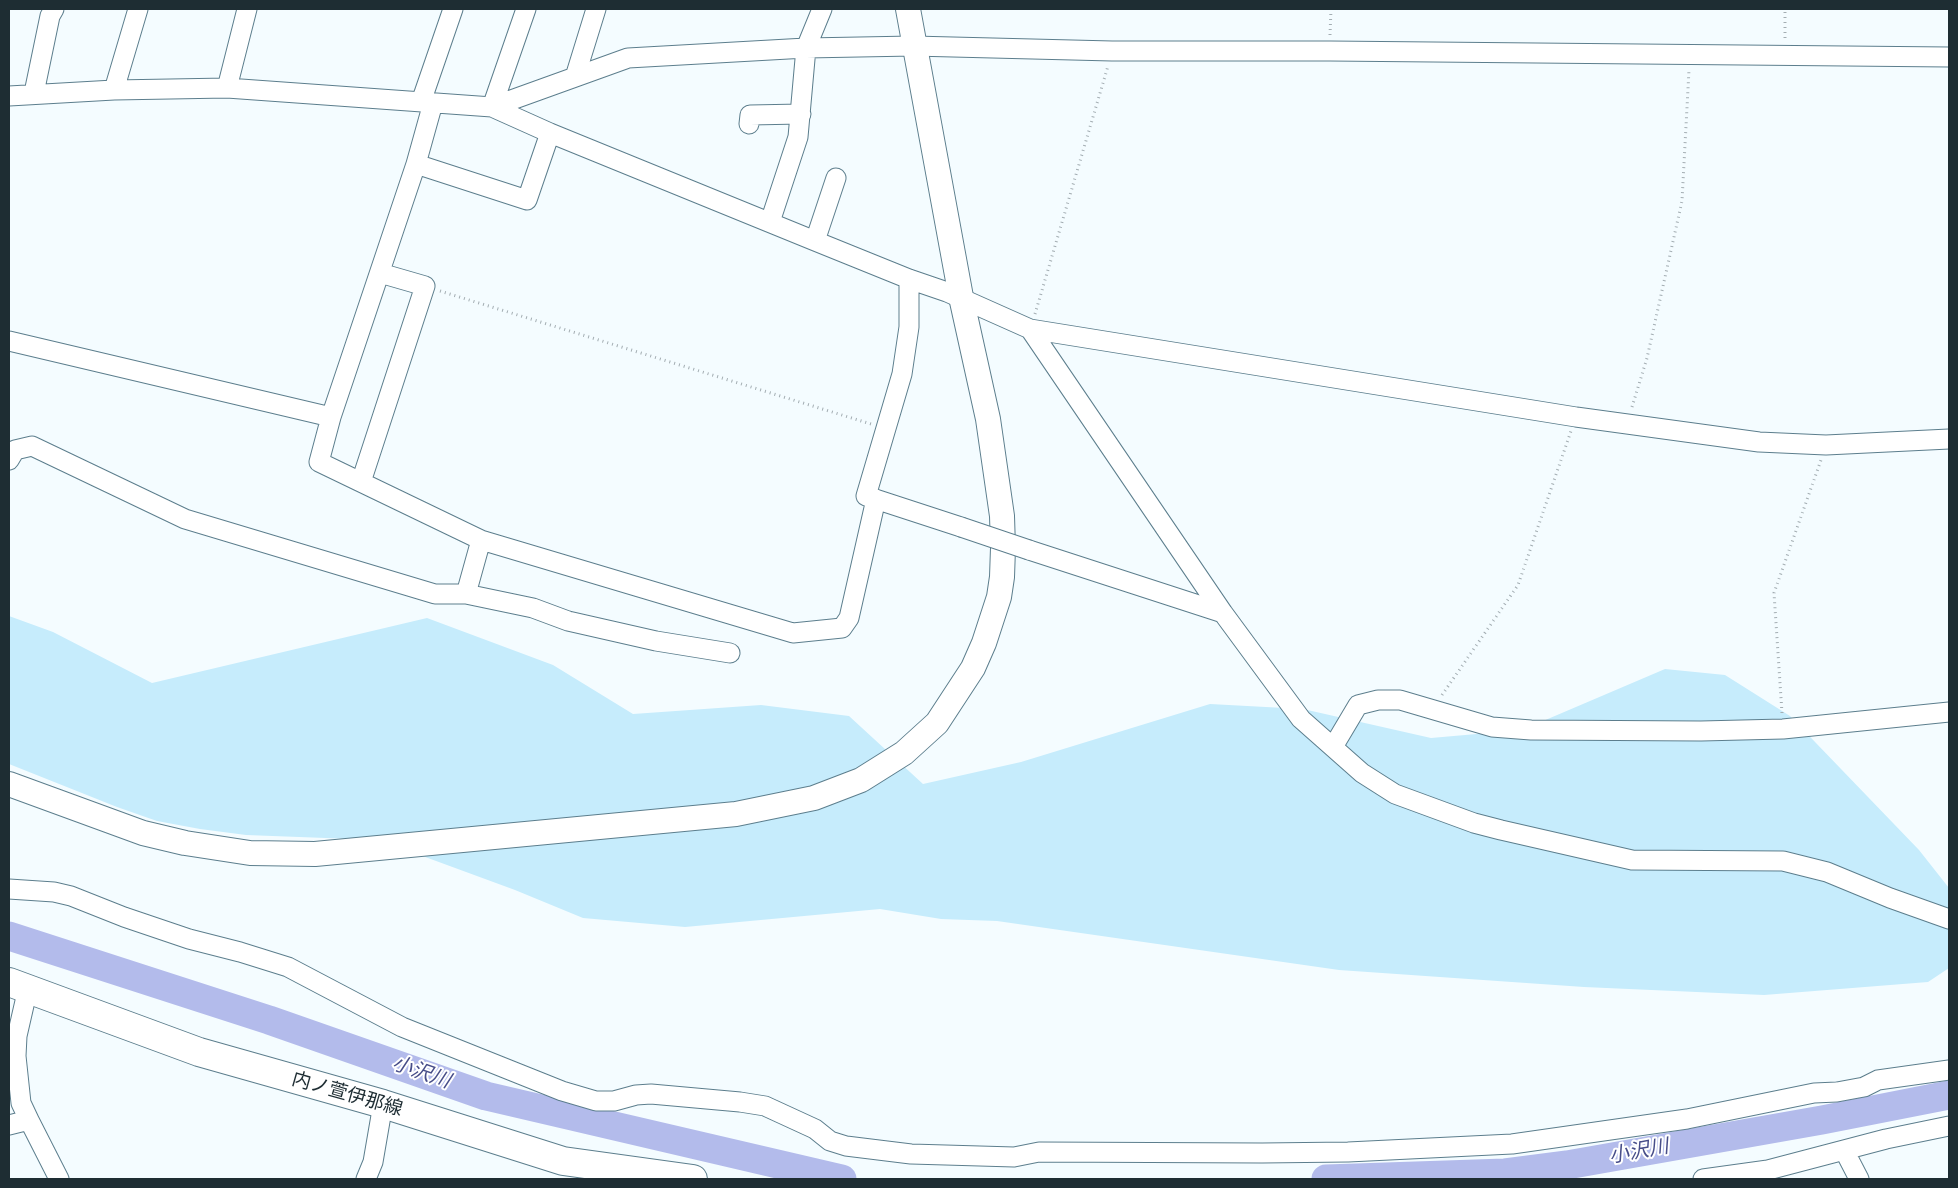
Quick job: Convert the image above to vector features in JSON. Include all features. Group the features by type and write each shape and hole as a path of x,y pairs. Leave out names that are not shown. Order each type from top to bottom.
{"main road":[{"name":"内ノ萱伊那線","path":"18,985 199,1052 383,1104 563,1161 642,1176 693,1179"}],"street":[{"path":"34,94 50,16 54,9"},
{"path":"114,90 138,9"},
{"path":"227,88 247,9"},
{"path":"453,9 427,102 416,164 331,418 319,462 481,540 793,634 842,628 849,618 876,499"},
{"path":"492,107 526,9"},
{"path":"575,77 596,9"},
{"path":"770,222 798,137 806,48 822,9"},
{"path":"9,784 143,834 186,844 250,853 315,854 736,814 814,798 861,780 904,753 937,723 973,668 984,643 999,597 1003,548 1002,516 988,419 961,298 913,46 908,9"},
{"path":"492,107 628,58 806,48 913,46 1112,51 1330,51 1949,57"},
{"path":"9,96 114,90 227,88 492,107 550,133 815,241 961,298 1030,329 1576,417 1759,442 1826,445 1949,439"},
{"path":"749,124 750,115 801,114"},
{"path":"416,164 527,200 550,133"},
{"path":"815,241 836,178"},
{"path":"361,482 425,286 380,273"},
{"path":"909,279 909,327 902,374 866,496 1223,613"},
{"path":"1030,329 1223,613 1301,719 1362,773 1394,794 1474,823 1632,860 1782,861 1827,872 1890,898 1949,919"},
{"path":"9,341 331,418"},
{"path":"9,460 15,450 32,446 185,519 435,594 466,594 533,608 568,620 656,641 730,653"},
{"path":"466,594 481,540"},
{"path":"1333,747 1358,705 1378,700 1400,700 1492,727 1531,730 1702,731 1783,728 1949,712"},
{"path":"9,889 54,892 70,896 189,939 288,967 402,1027 562,1091 596,1101 614,1102 636,1094 651,1094 765,1106 815,1129 830,1141 846,1146 912,1154 1014,1157 1039,1152 1348,1152 1512,1144 1687,1119 1814,1093 1837,1092 1864,1087 1878,1080 1949,1070"},
{"path":"18,985 16,1056 21,1104 60,1179"},
{"path":"366,1179 373,1162 383,1104"},
{"path":"9,1125 29,1120"},
{"path":"1703,1179 1768,1170 1886,1139 1949,1126"},
{"path":"1844,1150 1859,1179"}],"path":[{"path":"1330,51 1331,9"},
{"path":"1785,55 1786,9"},
{"path":"1030,329 1112,51"},
{"path":"1627,423 1647,358 1682,202 1690,54"},
{"path":"425,286 886,429"},
{"path":"1432,710 1518,585 1576,417"},
{"path":"1783,728 1774,593 1826,445"}],"shaded area":[{"path":"9,616 53,632 152,683 427,618 553,665 633,714 761,705 849,716 923,784 1021,762 1210,704 1303,709 1431,738 1522,730 1665,669 1725,675 1790,716 1919,850 1949,888 1949,968 1928,982 1764,995 1584,987 1339,970 997,921 941,919 880,909 685,927 583,918 515,890 379,840 246,835 157,821 9,764"}],"waterway":[{"name":"小沢川","path":"9,936 269,1020 486,1096 842,1179"},
{"name":"小沢川","path":"1326,1179 1505,1173 1567,1165 1822,1120 1949,1095"},
{"name":"小沢川","path":"1505,1173 1507,1179"}]}
